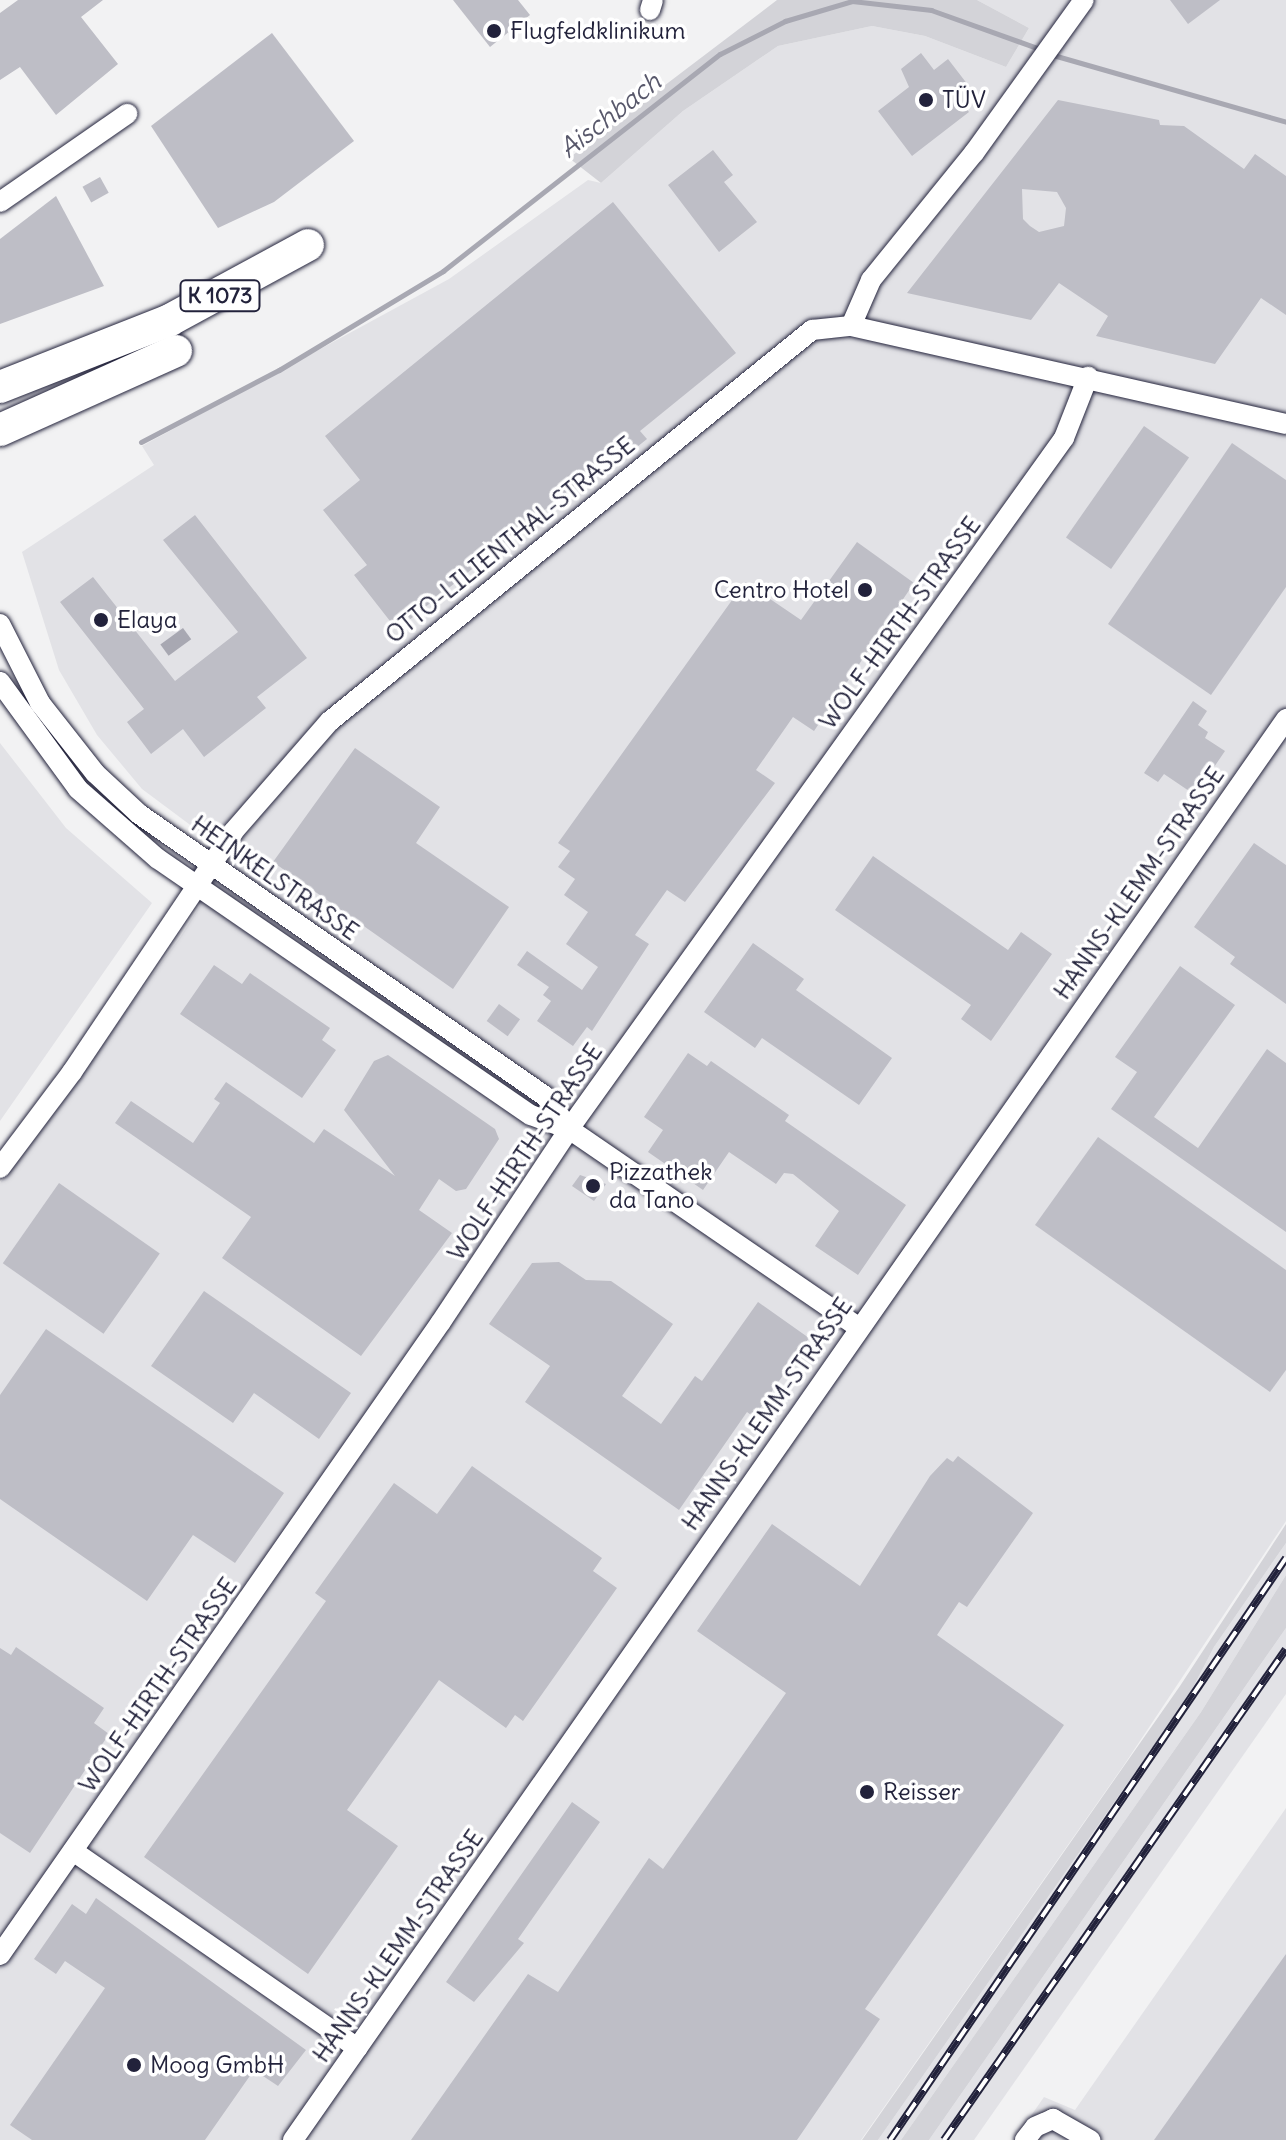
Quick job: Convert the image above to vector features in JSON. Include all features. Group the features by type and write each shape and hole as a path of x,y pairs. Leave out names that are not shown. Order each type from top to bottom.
{"main road":[{"name":"K 1073","path":"0,387 170,320 308,245"},
{"path":"0,430 176,351"}],"street":[{"path":"1084,0 1037,67 871,280 851,326 1286,424"},
{"path":"0,202 127,114"},
{"name":"OTTO-LILIENTHAL-STRASSE","path":"0,1168 198,887 233,832 344,707 812,330 851,326"},
{"name":"WOLF-HIRTH-STRASSE","path":"0,1955 480,1266 569,1129 1064,438 1077,415 1088,377"},
{"name":"HEINKELSTRASSE","path":"0,624 40,703 95,773 139,814 546,1097 569,1129"},
{"name":"HEINKELSTRASSE","path":"0,682 78,789 124,832 198,887 531,1115 569,1129 858,1327"},
{"name":"HANNS-KLEMM-STRASSE","path":"293,2140 858,1327 1286,719"},
{"path":"73,1851 357,2048"},
{"path":"1025,2140 1035,2127 1053,2119 1090,2140"}],"shaded area":[{"path":"777,0 977,0 1029,28 1006,67 925,36 872,26 778,46 683,111 601,183 569,158"},
{"path":"977,0 1286,0 1286,1521 1124,1765 861,2140 0,2140 0,1183 181,936 235,850 197,830 142,789 97,735 59,670 22,552 154,465 142,446 449,279 588,180 601,183 683,111 778,46 872,26 925,36 1006,67 1029,28"},
{"path":"183,628 191,639 169,656 160,644"},
{"path":"0,743 66,828 152,903 0,1121"},
{"path":"1286,1524 1286,1543 1214,1647 1188,1697 878,2140 862,2140 1180,1686"},
{"path":"1286,1543 1286,1575 1201,1712 901,2140 878,2140 1188,1697 1214,1647"},
{"path":"1286,1575 1286,1628 929,2140 901,2140 1201,1712"},
{"path":"1286,1628 1286,1694 974,2140 929,2140"},
{"path":"1286,1808 1286,2140 1014,2140 1044,2097 1075,2110"}],"building":[{"path":"18,0 103,0 81,17 118,64 56,115 20,67 0,80 0,13"},
{"name":"Flugfeldklinikum","path":"453,0 518,0 530,15 490,47"},
{"path":"1170,0 1220,0 1188,24"},
{"path":"272,33 354,141 274,202 218,228 151,126"},
{"name":"TÜV","path":"921,53 934,70 948,59 968,85 956,95 969,112 912,156 878,111 909,87 901,69"},
{"path":"1058,100 1159,120 1160,125 1184,126 1244,169 1255,154 1286,176 1286,315 1261,298 1215,364 1096,336 1108,316 1059,283 1031,320 907,293","holes":["1022,189 1057,192 1066,208 1064,226 1039,232 1023,219"]},
{"path":"713,150 733,175 724,182 757,222 719,252 668,185"},
{"path":"100,177 109,193 91,202 83,187"},
{"path":"56,196 104,286 0,324 0,239"},
{"path":"613,202 736,353 640,431 647,439 627,455 621,448 397,630 354,575 367,565 323,510 360,480 325,436"},
{"path":"1144,426 1189,458 1111,569 1066,537"},
{"path":"1232,443 1286,480 1286,587 1211,695 1108,624"},
{"name":"Elaya","path":"195,515 307,658 257,697 266,708 204,757 183,729 151,754 127,722 144,709 60,602 93,577 175,681 238,632 163,540"},
{"path":"857,542 914,583 814,731 793,717 756,770 775,783 685,902 667,890 635,935 649,944 592,1031 587,1027 573,1046 537,1021 551,1001 543,995 549,987 517,965 527,951 582,990 598,967 566,944 588,912 564,895 575,879 558,867 570,851 558,843 745,582 801,620"},
{"path":"1193,701 1207,711 1198,725 1208,732 1205,738 1225,751 1195,795 1164,774 1158,782 1144,773"},
{"path":"355,748 440,807 416,843 509,907 453,989 273,862"},
{"path":"1254,843 1286,865 1286,1004 1230,964 1235,957 1194,927"},
{"path":"873,856 1008,950 1021,932 1052,954 991,1041 961,1019 971,1005 835,910"},
{"path":"753,943 804,979 796,990 892,1058 859,1105 762,1038 755,1048 704,1012"},
{"path":"214,965 242,984 250,973 330,1028 322,1040 336,1050 302,1098 180,1014"},
{"path":"1180,966 1235,1005 1154,1117 1198,1148 1267,1049 1286,1063 1286,1232 1111,1109 1137,1072 1115,1057"},
{"path":"499,1004 520,1019 508,1036 487,1021"},
{"path":"688,1053 707,1066 711,1061 789,1115 785,1121 906,1205 858,1275 815,1246 839,1211 793,1174 784,1173 776,1184 729,1152 703,1190 648,1152 663,1130 644,1117"},
{"path":"388,1055 495,1129 499,1139 466,1189 456,1191 439,1179 419,1210 452,1233 361,1356 222,1258 251,1217 115,1123 131,1101 193,1143 220,1103 214,1099 226,1082 314,1143 324,1129 395,1176 344,1110 374,1061"},
{"path":"1098,1137 1286,1270 1286,1370 1270,1392 1035,1225"},
{"path":"580,1175 606,1184 594,1201 572,1186"},
{"path":"59,1183 160,1254 104,1334 3,1263"},
{"path":"559,1262 586,1280 611,1281 673,1324 622,1396 661,1424 695,1376 702,1381 758,1302 809,1338 754,1417 747,1412 679,1510 525,1402 550,1366 489,1324 532,1263"},
{"path":"204,1291 351,1393 319,1439 254,1393 233,1423 151,1366"},
{"path":"46,1329 284,1493 235,1563 193,1535 147,1601 0,1499 0,1395"},
{"name":"Reisser","path":"958,1456 1033,1513 967,1607 959,1602 937,1635 1064,1725 865,2009 880,2019 797,2140 411,2140 528,1974 558,1992 649,1858 663,1869 786,1693 697,1631 772,1524 860,1586 930,1476 947,1458 953,1462"},
{"path":"472,1466 602,1558 593,1571 617,1588 523,1721 515,1715 506,1728 439,1680 347,1810 398,1846 308,1974 144,1857 326,1601 315,1593 394,1483 437,1514"},
{"path":"16,1647 104,1708 94,1723 109,1734 30,1853 0,1833 0,1648 11,1655"},
{"path":"572,1802 600,1822 518,1939 524,1943 474,2002 446,1982"},
{"path":"96,1898 306,2050 278,2086 254,2070 205,2140 32,2140 10,2125 105,1988 65,1961 56,1974 34,1959 72,1904 86,1914"},
{"path":"1286,1954 1286,2140 1154,2140"}],"waterway":[{"name":"Aischbach","path":"141,442 279,370 443,271 720,54 785,21 852,1 931,10 1040,49"},
{"name":"Aischbach","path":"1053,55 1286,122"}],"railway":[{"path":"890,2140 1286,1558"},
{"path":"944,2140 1286,1649"}],"place":[{"name":"Flugfeldklinikum","path":"494,31"},
{"name":"TÜV","path":"926,100"},
{"name":"Centro Hotel","path":"865,590"},
{"name":"Elaya","path":"101,620"},
{"name":"Pizzathek da Tano","path":"593,1186"},
{"name":"Reisser","path":"867,1792"},
{"name":"Moog GmbH","path":"134,2065"}]}
